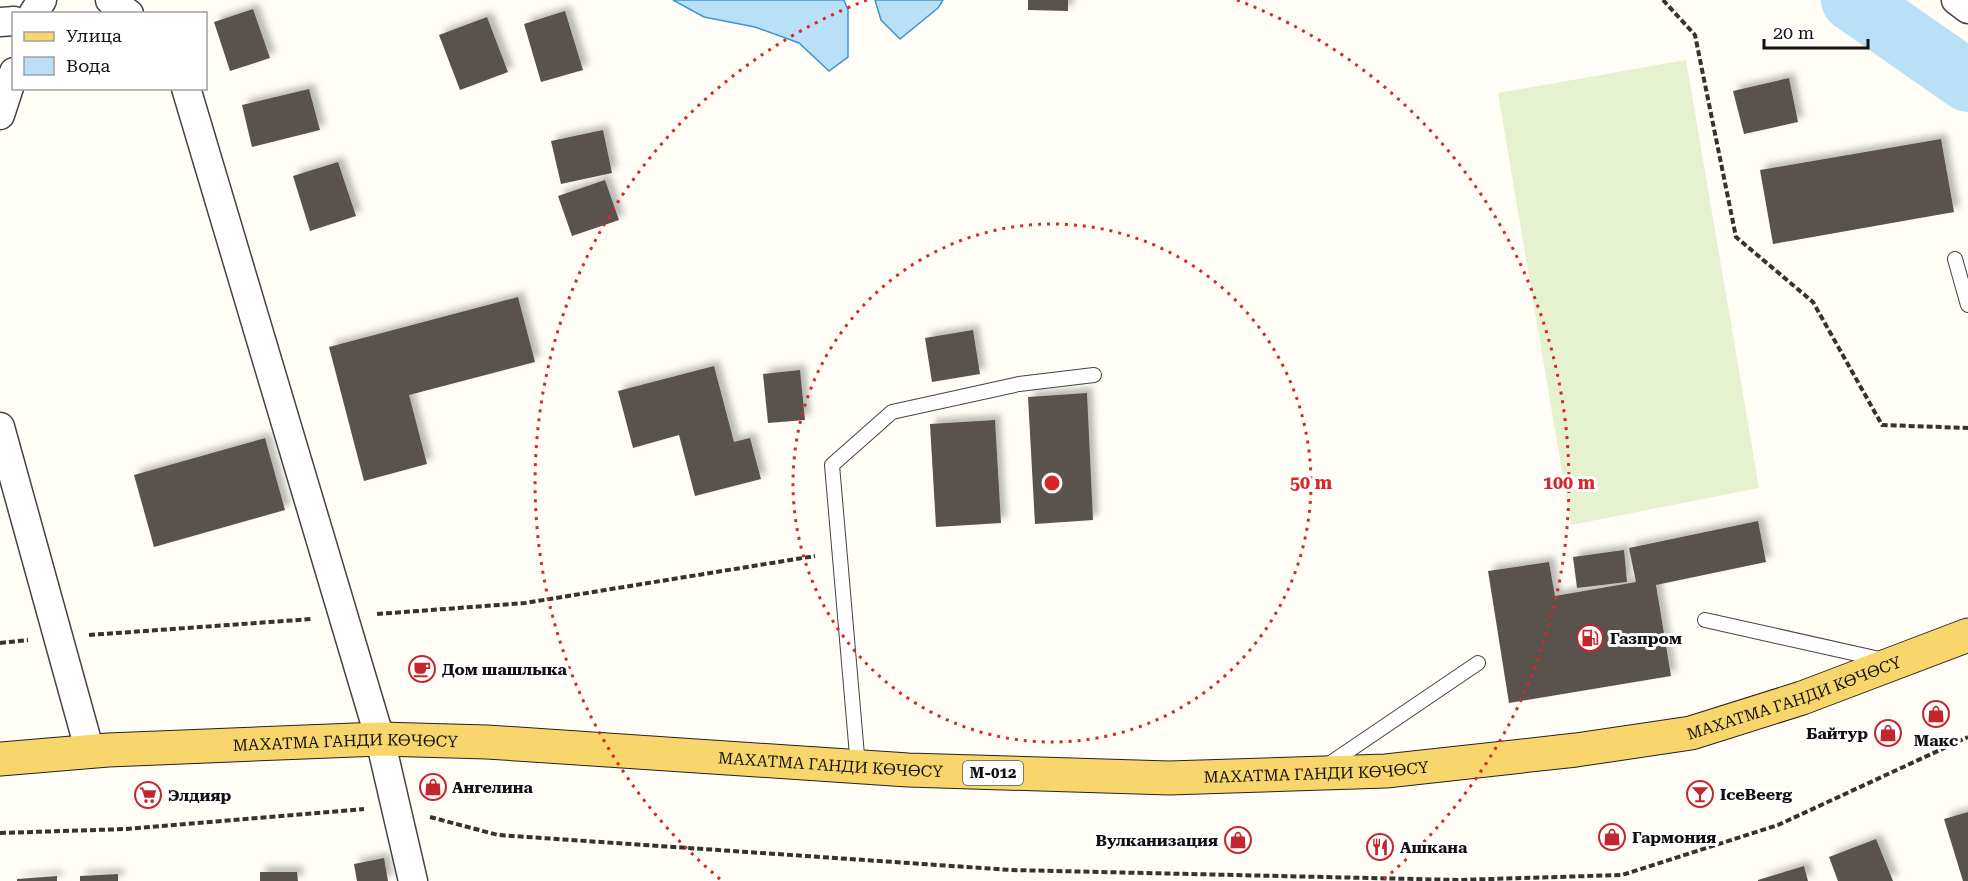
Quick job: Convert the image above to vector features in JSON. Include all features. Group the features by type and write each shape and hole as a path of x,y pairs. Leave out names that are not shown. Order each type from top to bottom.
{"main road":[{"name":"МАХАТМА ГАНДИ КӨЧӨСҮ","path":"0,759 90,752 380,739 487,741 858,767 1169,778 1386,771 1576,750 1691,733 1802,698 1968,635"}],"street":[{"path":"110,0 126,12"},
{"path":"1956,0 1968,9"},
{"path":"0,115 12,78"},
{"path":"187,90 380,739 412,881"},
{"path":"0,427 90,752"}],"lane":[{"path":"1955,259 1968,304"},
{"path":"858,767 832,465 892,412 1019,384 1094,375"},
{"path":"1705,620 1895,662"},
{"path":"1315,773 1478,663"}],"path":[{"path":"1663,0 1695,35 1736,237 1813,302 1882,425 1968,428"},
{"path":"0,643 525,603 839,552"},
{"path":"0,833 126,829 395,807 498,835 1011,870 1458,880 1622,875 1778,825 1968,737"}],"green space":[{"path":"1686,60 1759,488 1571,525 1498,93"}],"water":[{"path":"673,0 844,0 848,10 848,57 829,71 799,43 755,27 704,17"},
{"path":"875,0 943,0 938,8 900,39 881,20"}],"building":[{"path":"1028,0 1068,0 1068,11 1028,10"},
{"path":"253,9 270,58 230,71 214,22"},
{"path":"565,11 583,70 541,82 524,24"},
{"path":"487,17 508,72 460,90 439,35"},
{"path":"1789,78 1798,122 1744,134 1733,91"},
{"path":"309,89 320,130 252,147 242,105"},
{"path":"603,130 612,173 561,184 551,141"},
{"path":"1941,139 1954,212 1773,244 1760,170"},
{"path":"338,162 356,216 310,231 293,176"},
{"path":"605,180 619,220 572,236 558,196"},
{"path":"518,297 535,362 409,395 427,464 364,481 329,347"},
{"path":"973,330 980,374 932,382 925,338"},
{"path":"714,366 734,442 750,438 761,479 695,496 679,435 633,448 618,391"},
{"path":"800,370 805,420 768,423 763,374"},
{"path":"1087,393 1093,520 1035,524 1028,397"},
{"path":"995,420 1001,523 936,527 930,424"},
{"path":"265,438 285,510 154,547 134,475"},
{"path":"1758,521 1766,562 1656,585 1671,676 1509,703 1488,571 1549,562 1555,596 1636,582 1629,548"},
{"path":"1624,550 1627,582 1577,588 1573,557"},
{"path":"1968,812 1968,881 1963,881 1944,819"},
{"path":"1876,839 1893,881 1838,881 1829,857"},
{"path":"384,858 388,881 357,881 354,864"},
{"path":"1804,866 1808,881 1758,881 1758,880"},
{"path":"260,872 297,872 298,881 260,881"},
{"path":"118,874 118,881 80,881 80,876"},
{"path":"57,876 57,881 17,881 17,879"}],"waterway":[{"path":"1852,0 1968,81"}],"place":[{"name":"Газпром","path":"1590,638"},
{"name":"Дом шашлыка","path":"422,669"},
{"name":"Макс","path":"1936,714"},
{"name":"Байтур","path":"1888,733"},
{"name":"Ангелина","path":"433,787"},
{"name":"IceBeerg","path":"1700,794"},
{"name":"Элдияр","path":"148,795"},
{"name":"Гармония","path":"1612,837"},
{"name":"Вулканизация","path":"1238,840"},
{"name":"Ашкана","path":"1380,847"}]}
